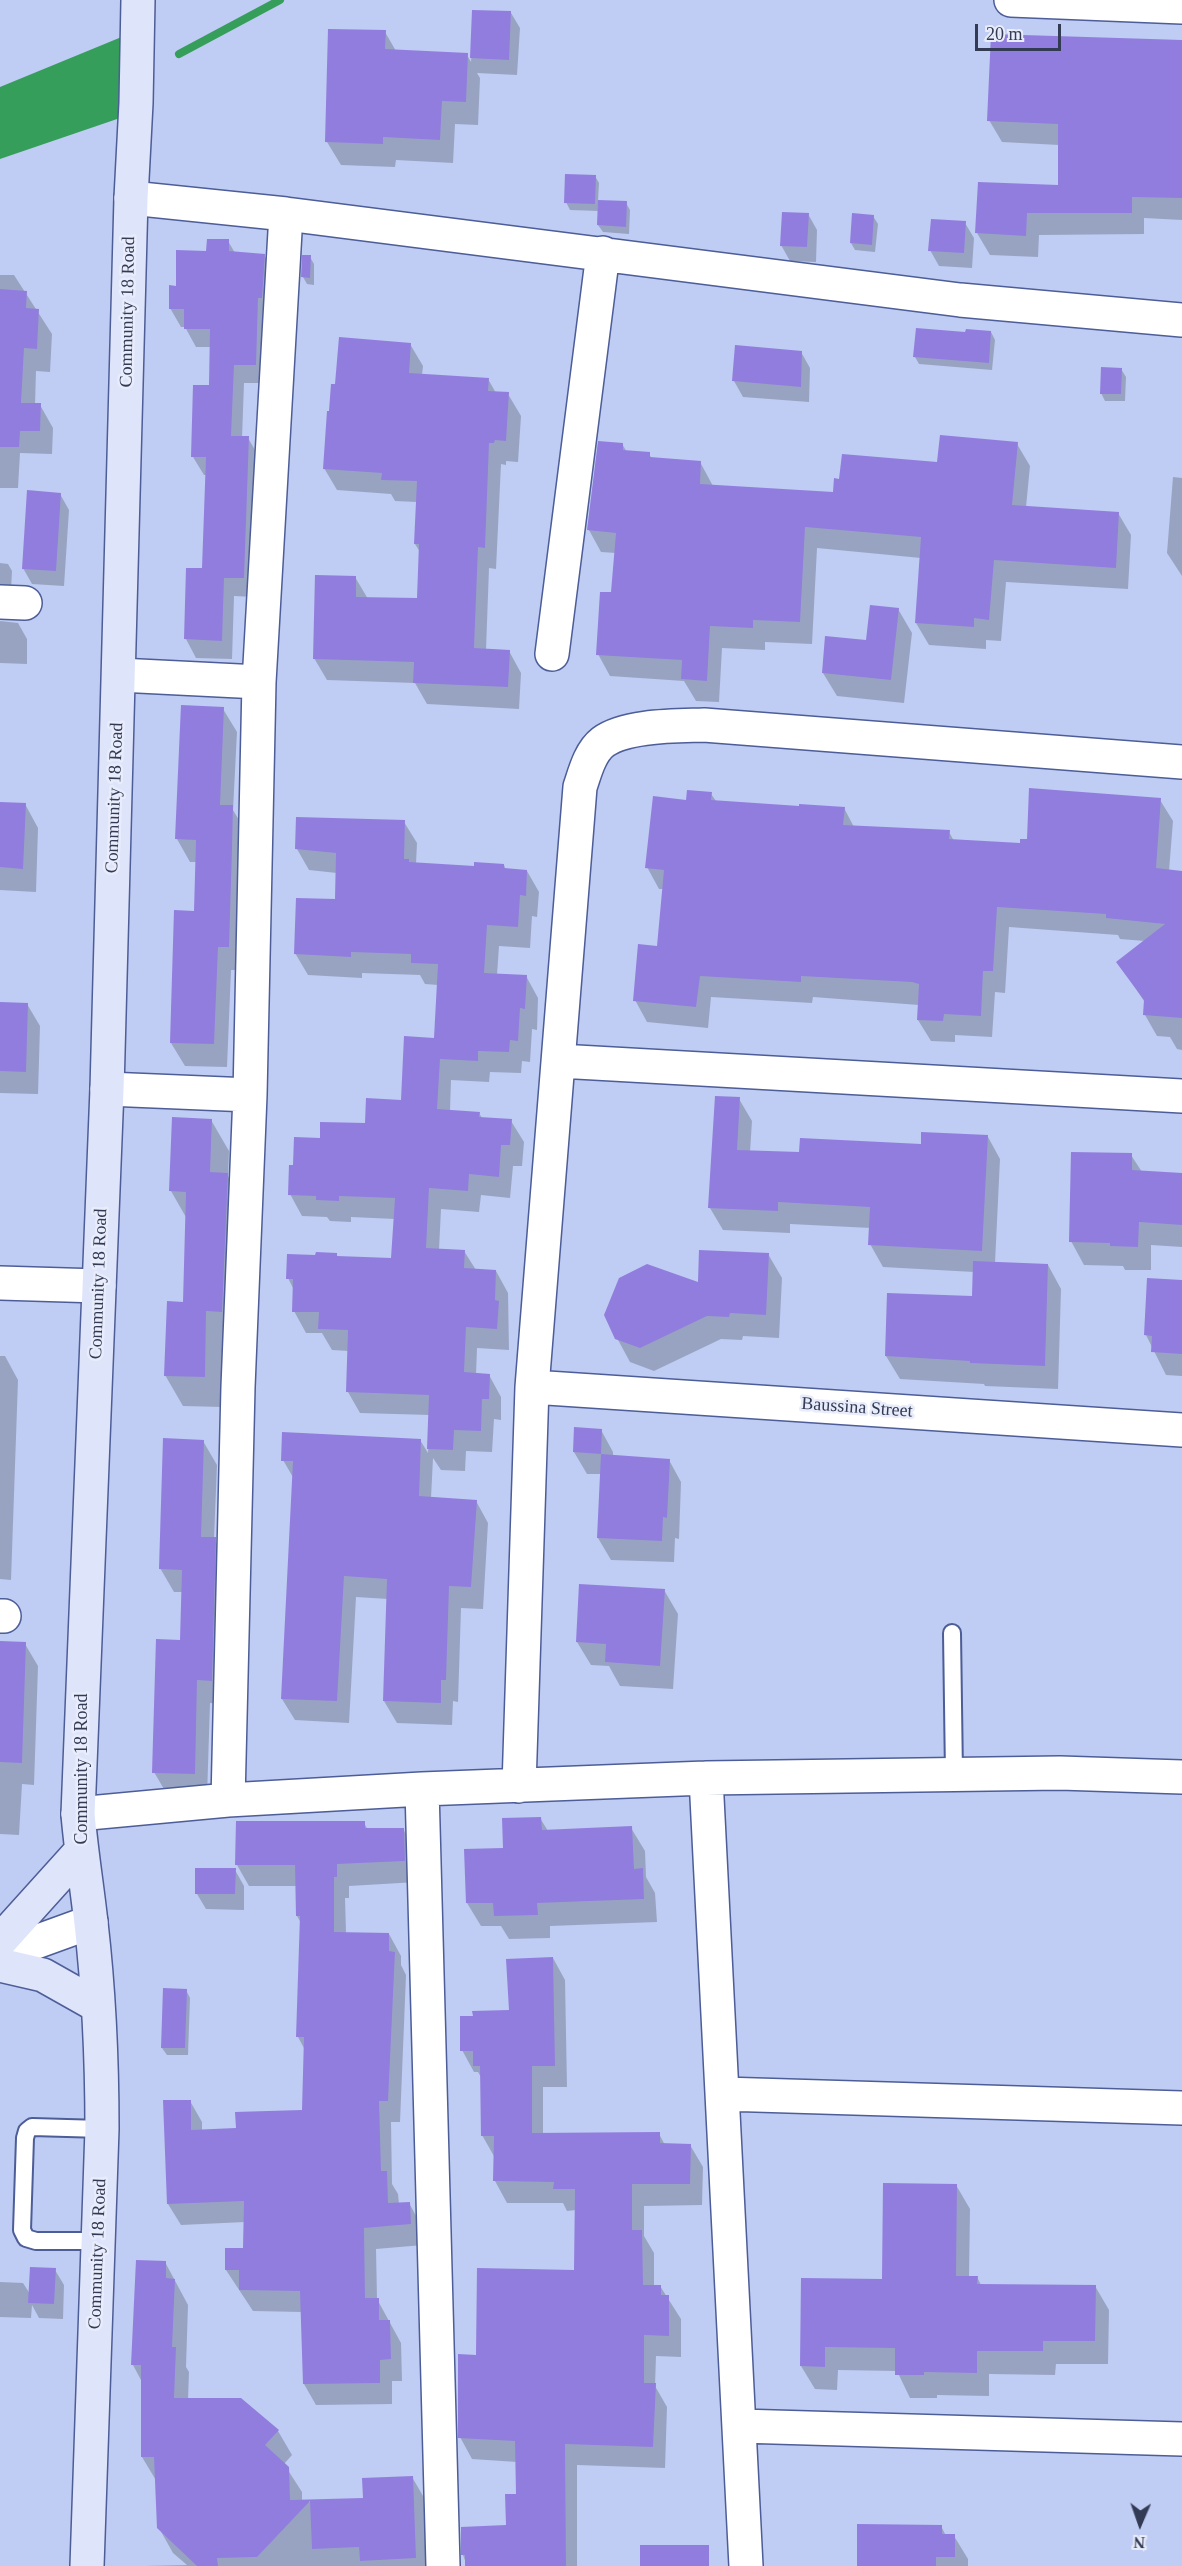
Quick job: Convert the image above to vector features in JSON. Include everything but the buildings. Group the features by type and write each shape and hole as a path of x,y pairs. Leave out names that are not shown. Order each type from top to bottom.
{"main road":[{"name":"Community 18 Road","path":"87,2566 102,2129 98,2006 78,1814 107,1089 138,0"},
{"path":"0,1941 81,1851"},
{"path":"0,1965 43,1975 98,2006"}],"street":[{"path":"1011,0 1182,7"},
{"path":"131,198 286,214 603,253 960,300 1182,320"},
{"path":"228,1800 238,1387 250,1095 259,682 286,214"},
{"path":"552,654 603,253"},
{"path":"119,675 259,682"},
{"path":"519,1786 532,1387 580,787 590,759 603,742 622,734 704,724 1182,762"},
{"path":"559,1061 1182,1096"},
{"path":"107,1089 250,1095"},
{"path":"0,1283 99,1286"},
{"name":"Baussina Street","path":"532,1387 1182,1430"},
{"path":"78,1814 228,1800 422,1789 706,1778 1060,1773 1182,1777"},
{"path":"706,1778 746,2566"},
{"path":"422,1789 443,2566"},
{"path":"0,1955 91,1922"},
{"path":"723,2094 1182,2108"},
{"path":"740,2426 1182,2439"}],"lane":[{"path":"952,1633 954,1775"},
{"path":"98,2241 36,2241 26,2238 22,2230 25,2138 27,2131 32,2127 102,2129"}],"shaded area":[{"path":"124,36 120,118 0,159 0,87"}],"waterway":[{"path":"179,54 280,0"}]}
